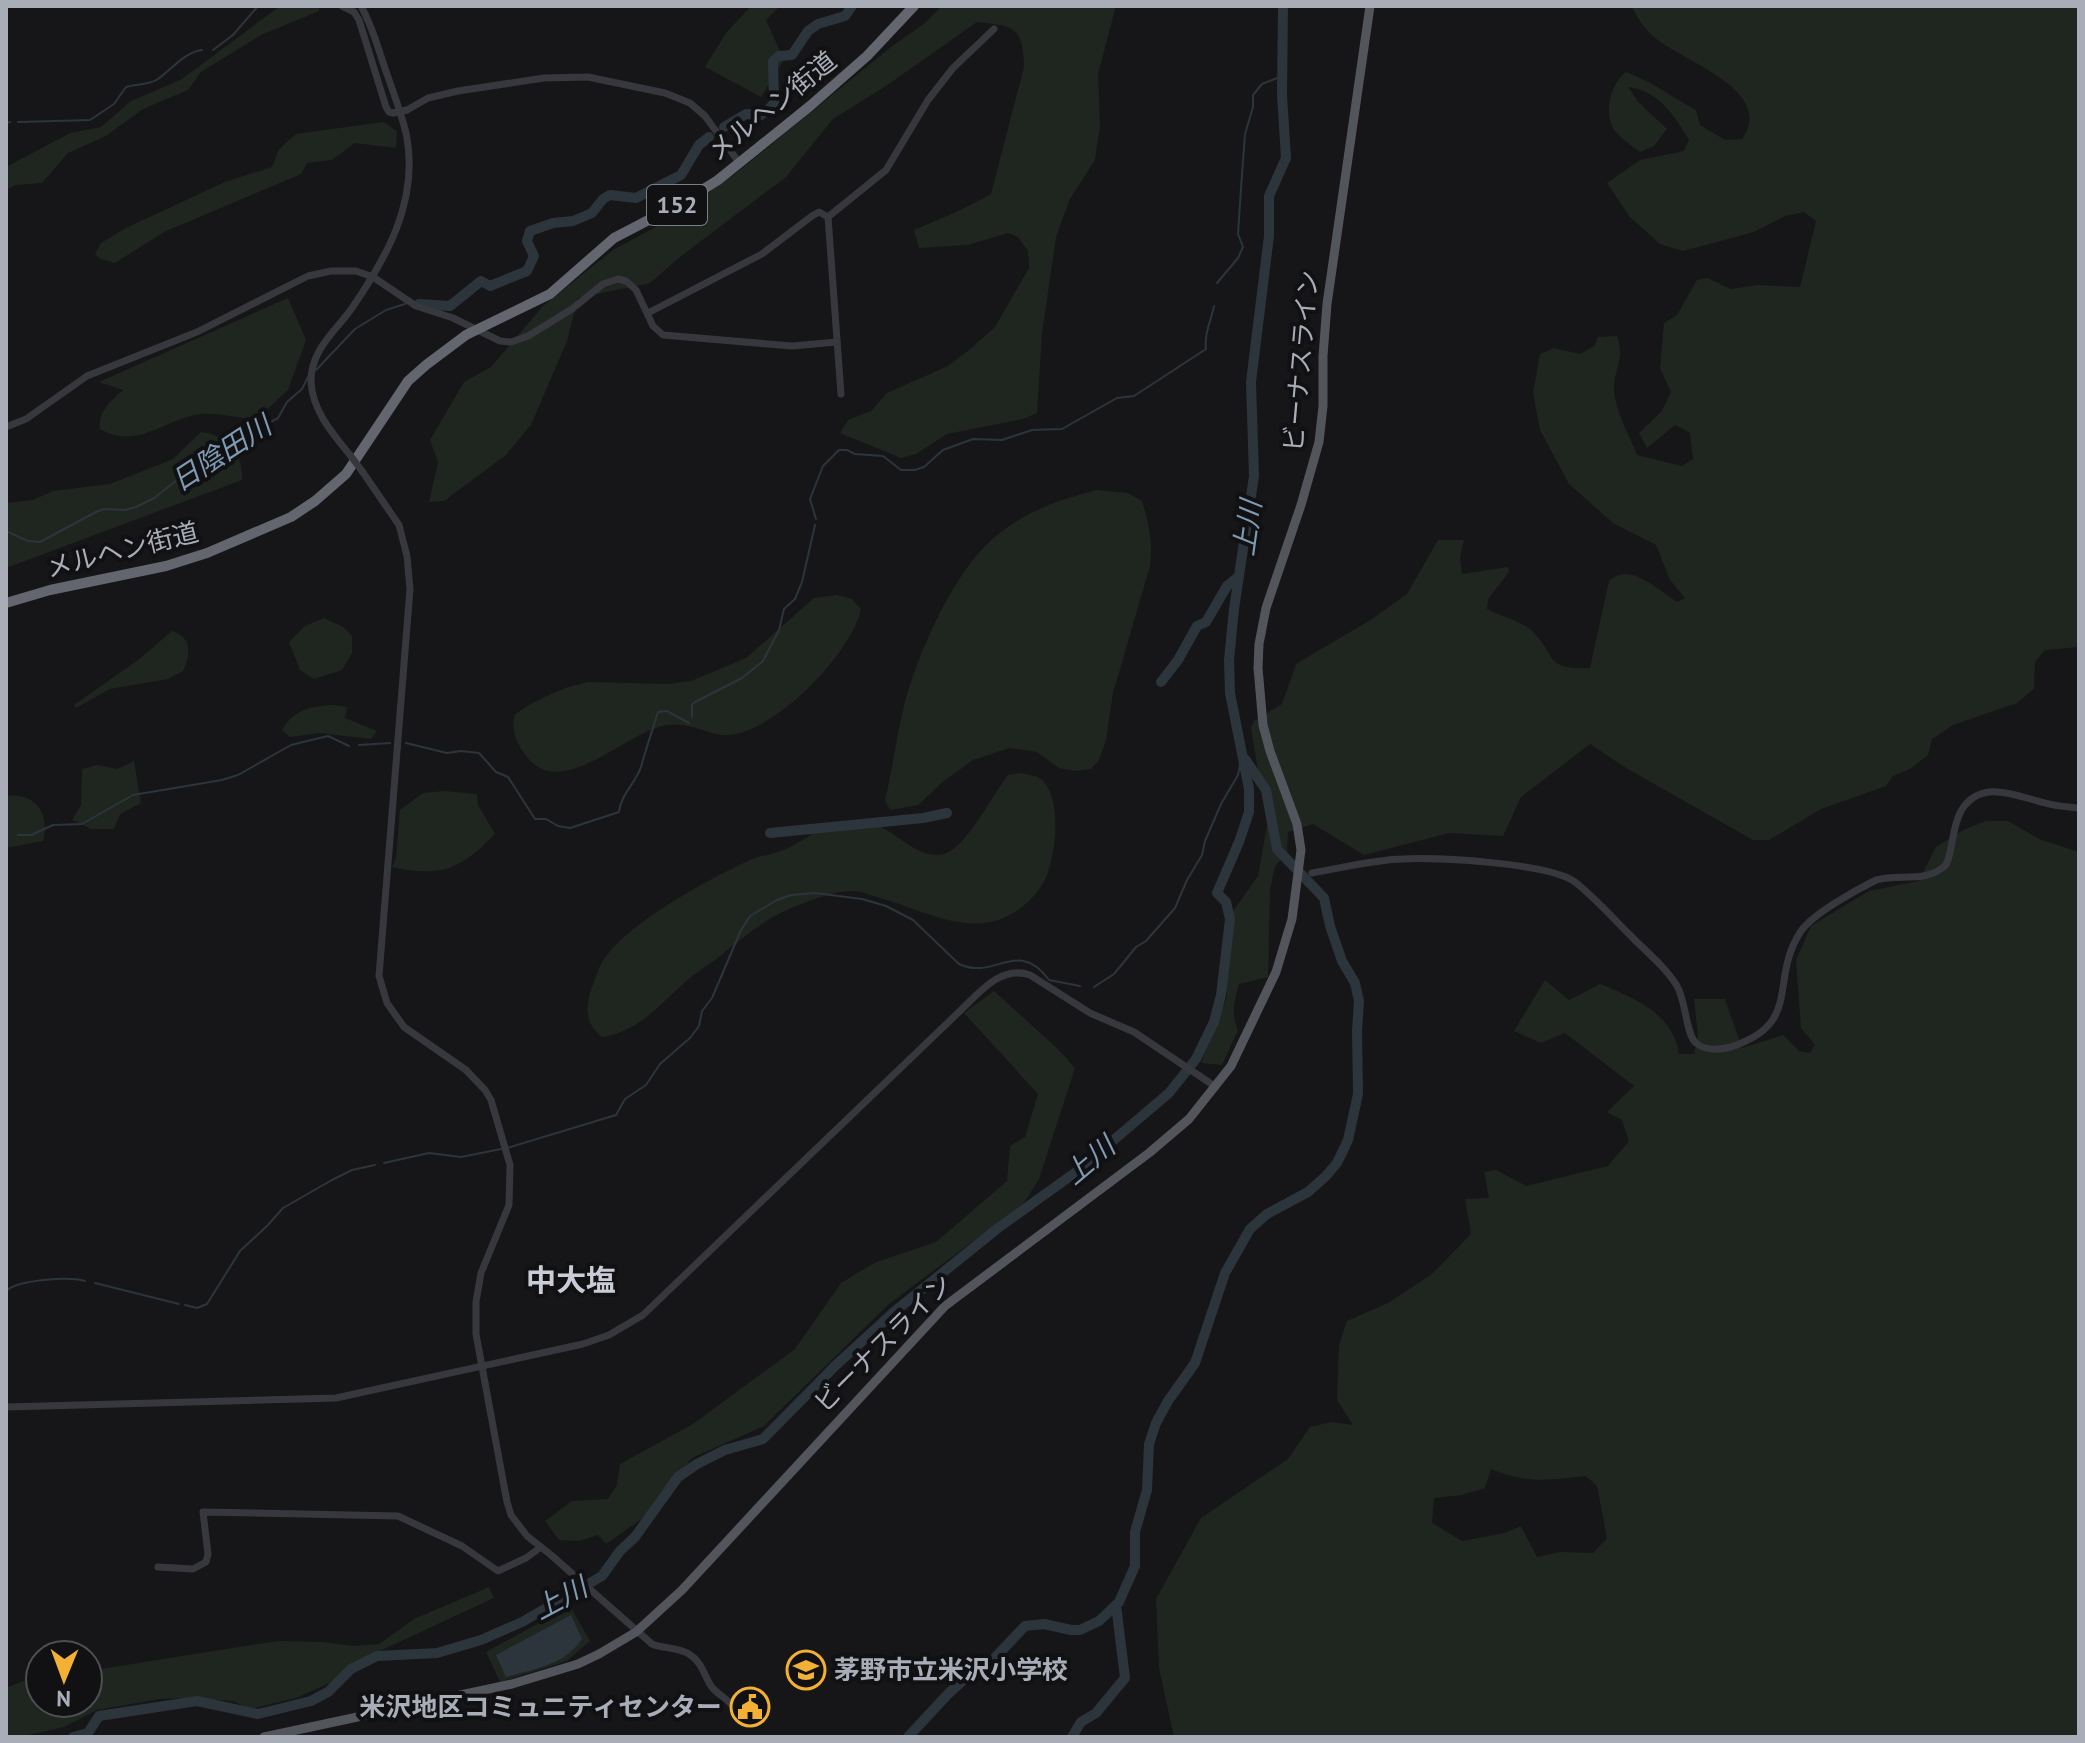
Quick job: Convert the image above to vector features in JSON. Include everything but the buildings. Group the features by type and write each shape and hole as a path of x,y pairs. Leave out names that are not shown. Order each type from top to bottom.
{"highway":[{"name":"メルヘン街道","path":"6,603 50,590 166,566 231,544 291,517 346,474 408,381 449,346 550,294 614,238 701,192 810,106 867,56 914,6"}],"main road":[{"name":"ビーナスライン","path":"264,1737 524,1681 578,1664 636,1632 682,1590 945,1306 1172,1135 1189,1119 1231,1066 1276,972 1292,919 1296,890 1301,850 1297,824 1263,725 1259,644 1266,608 1301,505 1321,429 1327,304 1370,6"}],"street":[{"path":"342,6 354,12 359,20 389,112 407,110 428,98 513,82 566,76 617,82 665,93 690,103 705,116 738,161"},
{"path":"361,6 397,101 409,152 409,181 404,209 393,240 373,277 320,348 311,380 314,398 325,421 393,514 407,556 410,589 379,976 393,1015 404,1027 466,1070 485,1090 510,1165 509,1205 481,1273 476,1302 476,1334 507,1502 517,1525 652,1644 689,1653 700,1663 712,1689 730,1703"},
{"path":"828,217 886,170 928,100 953,68 994,29"},
{"path":"648,313 762,254 819,212 828,217"},
{"path":"828,217 841,394"},
{"path":"6,427 26,419 87,376 197,332 308,276 345,270 373,277 416,306 453,318 500,341 511,342 528,336 572,309 611,279 626,281 636,290 653,326 663,335 792,346 837,342"},
{"path":"1312,873 1420,858 1533,867 1560,874 1573,880 1670,974 1682,996 1691,1036 1706,1049 1719,1049 1756,1036 1771,1023 1782,1002 1789,955 1804,928 1815,918 1876,880 1928,877 1946,865 1952,832 1962,810 1980,793 1996,791 2042,803 2079,808"},
{"path":"6,1407 336,1398 596,1340 643,1315 961,1010 989,984 1006,974 1022,972 1030,975 1090,1013 1134,1032 1213,1085"},
{"path":"158,1567 193,1569 206,1562 208,1554 203,1512 398,1516 462,1546 498,1571 541,1547"}],"shaded area":[{"path":"280,6 319,6 319,11 261,35 201,72 188,90 143,109 106,136 68,153 42,183 15,185 6,190 6,167 70,133 101,127 131,101 182,79"},
{"path":"751,6 780,6 766,20 784,60 761,97 705,67 726,33"},
{"path":"942,6 1116,6 1098,74 1100,126 1095,160 1070,199 1056,237 1042,334 1037,413 1023,419 947,434 916,454 901,458 840,433 848,420 871,411 887,393 948,366 969,350 995,327 1029,268 1028,251 1018,237 1008,233 968,245 919,248 914,230 991,194 1024,67 1023,53 1014,31 1000,25 977,22 833,119 786,177 650,283 578,298 567,341 531,425 506,455 444,501 429,502 438,462 430,440 464,382 491,367 543,306 613,250 667,221 735,174 925,23"},
{"path":"1632,6 2079,6 2079,649 2045,650 2035,662 2034,689 2017,703 1953,725 1932,739 1928,755 1910,769 1893,776 1886,786 1821,809 1769,840 1753,840 1626,768 1590,744 1521,797 1503,836 1449,833 1364,855 1313,824 1288,832 1287,852 1275,866 1270,890 1268,977 1239,984 1234,1007 1238,1030 1222,1065 1201,1063 1227,997 1225,953 1233,911 1258,876 1267,825 1251,728 1254,721 1282,704 1296,664 1372,619 1407,594 1438,540 1464,540 1460,558 1462,574 1508,567 1509,572 1488,599 1487,609 1528,627 1553,660 1565,667 1590,668 1609,581 1617,576 1635,576 1677,602 1685,598 1670,580 1656,545 1613,523 1569,484 1540,430 1533,393 1540,354 1554,348 1580,354 1594,346 1598,337 1617,336 1620,357 1615,395 1619,413 1637,455 1682,466 1693,459 1690,433 1675,425 1647,448 1639,433 1662,411 1671,392 1660,368 1664,323 1677,315 1697,280 1707,278 1731,289 1758,285 1800,287 1816,221 1804,212 1785,216 1754,232 1683,251 1660,244 1630,217 1607,183 1640,160 1684,151 1689,140 1671,113 1657,99 1628,87 1638,102 1667,129 1654,146 1640,152 1617,134 1609,116 1610,99 1620,77 1626,72 1696,110 1700,125 1725,140 1742,139 1749,122 1747,106 1737,92 1654,37 1641,23"},
{"path":"383,122 397,131 396,148 355,143 332,160 307,163 301,174 164,232 115,263 100,259 95,254 101,243 128,227 225,182 272,167 279,149 296,134"},
{"path":"288,298 306,340 288,390 256,420 200,414 136,435 113,434 100,429 103,412 123,390 99,382"},
{"path":"201,432 219,437 232,448 240,462 242,480 6,568 6,503 33,500 53,491 110,484 173,459"},
{"path":"1097,490 1128,493 1142,501 1151,549 1150,566 1113,693 1106,740 1099,760 1091,769 1075,771 1059,768 1037,752 1009,748 973,760 918,805 890,810 885,800 906,698 919,659 959,579 984,547 1009,526 1051,504"},
{"path":"837,595 852,599 861,609 843,647 828,667 789,705 749,730 721,735 688,726 659,727 589,763 553,772 537,767 518,743 514,729 515,714 534,702 588,682 667,684 691,681 746,658 814,598"},
{"path":"324,618 343,627 352,636 352,653 342,670 314,679 300,670 289,642 305,626"},
{"path":"172,631 183,637 188,647 183,671 168,679 110,689 76,708 74,705 138,660"},
{"path":"334,705 347,707 345,718 377,731 371,739 319,733 290,737 282,730 292,717 304,710"},
{"path":"134,761 141,803 120,814 114,829 91,829 72,820 81,805 82,769 97,765 117,769"},
{"path":"1020,773 1038,777 1046,785 1055,813 1054,846 1047,875 1022,908 995,921 965,923 860,892 832,894 796,906 763,923 694,975 651,1014 629,1028 602,1037 590,1022 589,997 607,955 641,923 687,893 748,861 783,850 844,821 877,825 924,853 944,854 970,831 1008,775"},
{"path":"445,791 477,794 478,805 495,834 450,868 425,871 392,867 396,858 400,810 423,793"},
{"path":"6,796 25,798 38,807 44,822 43,841 6,848"},
{"path":"1986,821 2008,821 2039,839 2079,852 2079,1737 1174,1737 1159,1668 1156,1599 1201,1518 1288,1459 1310,1427 1331,1422 1353,1425 1337,1400 1339,1345 1347,1321 1388,1303 1432,1274 1471,1234 1465,1199 1489,1198 1484,1172 1496,1170 1526,1186 1608,1166 1629,1141 1622,1120 1607,1112 1634,1086 1565,1033 1541,1043 1514,1031 1545,980 1569,1000 1600,984 1638,1001 1669,1028 1679,1054 1694,1054 1698,1036 1694,999 1725,999 1742,1048 1783,1035 1799,1051 1810,1053 1815,1045 1801,1028 1796,960 1811,926 1869,891 1919,881 1936,847 1963,830","holes":["1491,1469 1538,1480 1586,1476 1597,1486 1607,1538 1593,1553 1560,1552 1537,1557 1521,1526 1505,1533 1462,1541 1432,1523 1434,1498 1462,1495 1485,1488"]},
{"path":"994,991 1075,1068 1039,1179 1024,1203 889,1304 764,1426 692,1458 643,1518 606,1544 598,1535 579,1541 559,1540 545,1521 572,1501 608,1499 617,1485 620,1464 693,1424 795,1349 841,1283 874,1263 936,1242 1007,1181 1010,1146 1025,1137 1038,1094 964,1013"},
{"path":"489,1587 494,1598 373,1654 336,1680 296,1698 250,1709 233,1701 187,1698 160,1699 104,1709 104,1668 277,1641 352,1646 379,1644 414,1619"},
{"path":"570,1606 590,1641 567,1661 500,1682 486,1652"},
{"path":"571,1615 582,1639 575,1648 548,1665 506,1677 496,1655"},
{"path":"24,1681 24,1719 80,1719 64,1727 6,1737 6,1688"}],"waterway":[{"path":"213,50 233,35 258,6"},
{"name":"日陰田川","path":"724,127 746,114 761,115 769,109 774,103 773,61 779,56 792,55 808,31 818,24 845,16 852,6"},
{"name":"上川","path":"73,1737 88,1733 99,1716 197,1701 258,1714 311,1701 328,1692 351,1669 377,1656 437,1653 481,1640 522,1622 602,1576 620,1551 635,1537 678,1477 725,1450 763,1439 894,1312 998,1228 1076,1172 1169,1093 1196,1059 1214,1022 1221,995 1230,919 1226,902 1217,893 1249,812 1249,789 1230,693 1229,660 1254,476 1251,382 1269,236 1269,196 1286,158 1282,95 1283,6"},
{"path":"18,122 90,120 114,104 126,87 155,81 184,57 202,50"},
{"path":"1217,283 1243,247 1238,234 1241,188 1245,134 1253,107 1253,95 1262,84 1282,76"},
{"path":"6,123 10,122"},
{"name":"日陰田川","path":"419,304 450,306 481,281 490,286 527,271 534,256 527,241 530,231 592,213 610,195 636,198 681,175 699,145 709,137"},
{"name":"日陰田川","path":"316,370 355,329 386,310 405,304"},
{"path":"816,519 810,499 823,466 839,450 883,456 901,470 915,470 924,467 943,450 973,439 1002,440 1032,430 1062,429 1117,398 1134,396 1206,349 1214,306"},
{"name":"日陰田川","path":"6,531 28,541 40,542 96,512 104,509 125,510 154,498 200,462 235,447 278,418 308,377"},
{"path":"692,717 695,702 742,678 763,661 779,630 784,609 795,599 802,582 815,525"},
{"path":"1161,682 1178,660 1197,626 1206,622 1227,586 1239,576"},
{"path":"406,743 447,753 479,753 496,772 508,777 535,819 546,819 570,828 619,812 622,800 641,767 658,712 667,711 689,723"},
{"path":"18,835 31,835 53,825 82,824 133,795 238,775 291,745 328,736 349,746"},
{"path":"359,745 390,743"},
{"path":"1094,987 1114,974 1175,908 1202,855 1221,804 1238,775 1242,754"},
{"path":"908,1737 948,1694 970,1674 990,1663 1025,1626 1044,1624 1080,1630 1099,1621 1119,1602 1135,1566 1135,1532 1147,1490 1149,1444 1168,1401 1195,1363 1225,1273 1250,1229 1267,1214 1308,1192 1326,1176 1337,1163 1348,1140 1358,1094 1359,1001 1355,983 1342,961 1324,898 1277,849 1266,790 1245,759"},
{"path":"770,833 947,813"},
{"path":"507,1148 616,1115 625,1099 646,1085 660,1064 699,1026 702,1011 712,998 750,916 791,895 815,893 862,899 886,906 913,920 959,964 984,968 1016,961 1027,962 1049,980 1080,986"},
{"path":"384,1163 429,1153 461,1157 501,1149"},
{"path":"185,1305 197,1308 207,1304 240,1251 283,1208 352,1170 375,1165"},
{"path":"6,1291 21,1284 44,1280 85,1281"},
{"path":"95,1283 179,1304"},
{"path":"1072,1737 1081,1722 1096,1713 1125,1678 1116,1605"}],"place":[{"name":"茅野市立米沢小学校","path":"806,1670"},
{"name":"米沢地区コミュニティセンター","path":"750,1707"}],"district":[{"name":"中大塩","path":"571,1281"}]}
